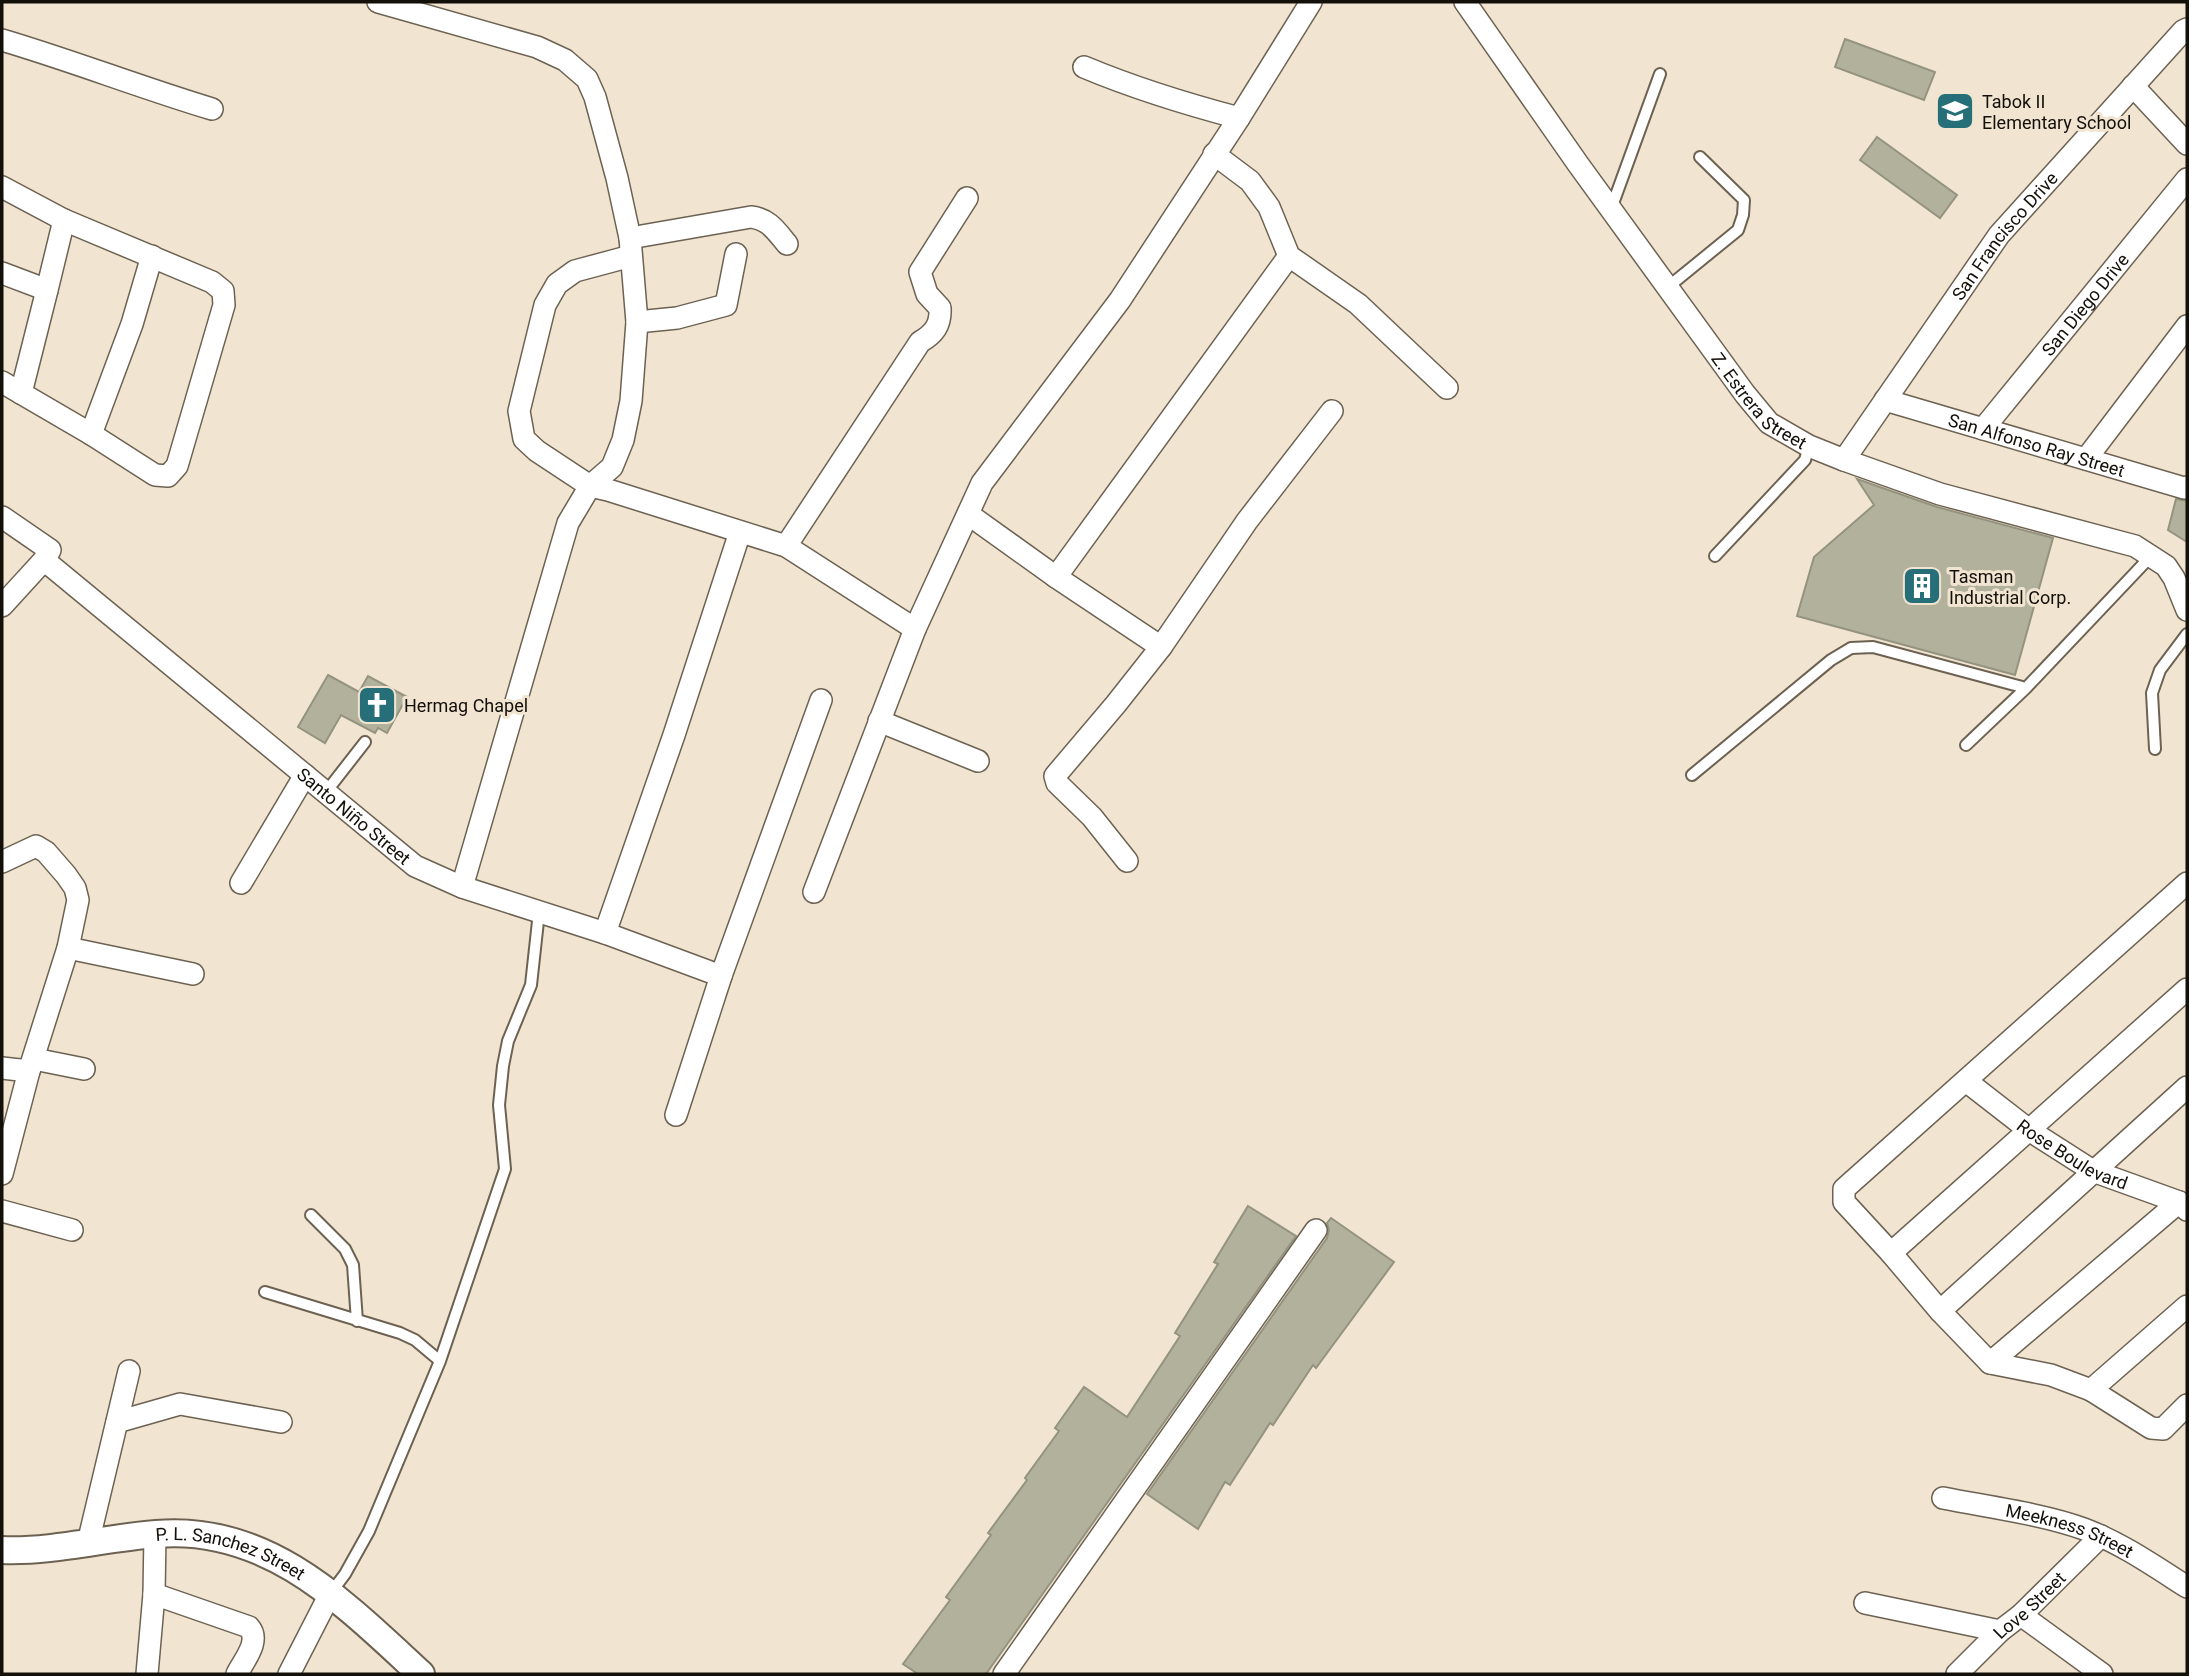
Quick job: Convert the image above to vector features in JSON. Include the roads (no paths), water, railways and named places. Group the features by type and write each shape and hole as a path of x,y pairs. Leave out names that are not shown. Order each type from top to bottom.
{"street":[{"path":"378,2 537,47 565,60 587,79 595,97 617,178 630,247 637,322 631,401 623,440 612,467 590,486 568,523 462,887"},
{"path":"814,892 915,629 982,483 1120,300 1311,2"},
{"name":"Z. Estrera Street","path":"1465,2 1611,209 1769,423 1809,446 1940,494 2135,546 2166,566 2187,610"},
{"name":"San Francisco Drive","path":"1844,460 1999,235 2187,29"},
{"path":"2,40 212,109"},
{"path":"1084,67 1125,84 1239,118"},
{"path":"2133,86 2187,144"},
{"path":"1214,155 1250,181 1269,207 1289,256 1358,304 1447,388"},
{"name":"San Diego Drive","path":"1983,429 2187,179"},
{"path":"2,187 64,220 212,282 223,291 223,305 177,467 168,476 155,475 2,382"},
{"path":"786,547 920,342 932,335 940,322 940,308 927,294 920,272 967,198"},
{"path":"788,244 769,222 751,216 630,247 575,271 557,284 545,305 519,411 520,427 524,439 537,452 590,486 786,547 915,629"},
{"path":"21,393 64,220"},
{"path":"637,322 677,318 726,305 736,254"},
{"path":"91,434 132,324 152,256"},
{"path":"1056,577 1289,256"},
{"path":"2,273 47,290"},
{"path":"2086,459 2187,326"},
{"name":"San Alfonso Ray Street","path":"1885,400 2187,487"},
{"path":"1127,861 1093,817 1057,783 1055,776 1161,647 1247,521 1332,411"},
{"path":"968,514 1161,647"},
{"path":"2,517 50,550 2,606"},
{"path":"604,933 674,735 740,532"},
{"name":"Santo Niño Street","path":"44,560 415,866 462,887 604,933 721,976"},
{"path":"676,1115 721,976 821,700"},
{"path":"879,721 978,761"},
{"path":"241,883 305,775"},
{"path":"2,862 38,846 66,875 75,888 78,900 68,948 2,1174"},
{"path":"2187,883 1844,1189 1844,1202 1940,1311 1990,1363 2051,1376 2091,1390 2151,1429 2164,1429 2187,1405"},
{"path":"68,948 193,974"},
{"path":"1891,1253 2187,989"},
{"path":"2,1068 32,1065 84,1069"},
{"name":"Rose Boulevard","path":"1966,1081 2029,1130 2094,1171 2183,1206"},
{"path":"1940,1311 2187,1087"},
{"path":"1990,1363 2183,1206"},
{"path":"2,1211 72,1230"},
{"path":"1004,1674 1316,1230"},
{"path":"2091,1390 2187,1306"},
{"path":"88,1543 130,1371"},
{"path":"117,1422 180,1404 281,1422"},
{"name":"Meekness Street","path":"1943,1498 2062,1522 2101,1536 2187,1587"},
{"name":"P. L. Sanchez Street","path":"2,1550 31,1551 155,1534 191,1533 238,1542 288,1564 330,1594 421,1674"},
{"path":"147,1674 154,1594 155,1534"},
{"name":"Love Street","path":"1957,1674 2101,1536"},
{"path":"154,1594 249,1627 254,1640 237,1674"},
{"path":"289,1674 330,1594"},
{"path":"1865,1603 2000,1631"},
{"path":"2021,1615 2102,1674"}],"lane":[{"path":"1611,209 1660,74"},
{"path":"1668,287 1738,230 1743,215 1744,200 1700,157"},
{"path":"1715,556 1805,460 1809,446"},
{"path":"1966,746 2026,688 2152,555"},
{"path":"2155,750 2152,694 2160,670 2187,634"},
{"path":"1692,775 1831,660 1851,648 1873,647 2026,688"},
{"path":"326,792 365,742"},
{"path":"330,1594 345,1574 369,1531 440,1361 505,1169 499,1105 503,1066 508,1041 531,985 539,912"},
{"path":"311,1215 345,1250 354,1265 357,1321"},
{"path":"265,1292 409,1337 440,1361"}],"place":[{"name":"Tabok II Elementary School","path":"1955,111"},
{"name":"Tasman Industrial Corp.","path":"1922,586"},
{"name":"Hermag Chapel","path":"377,705"}]}
